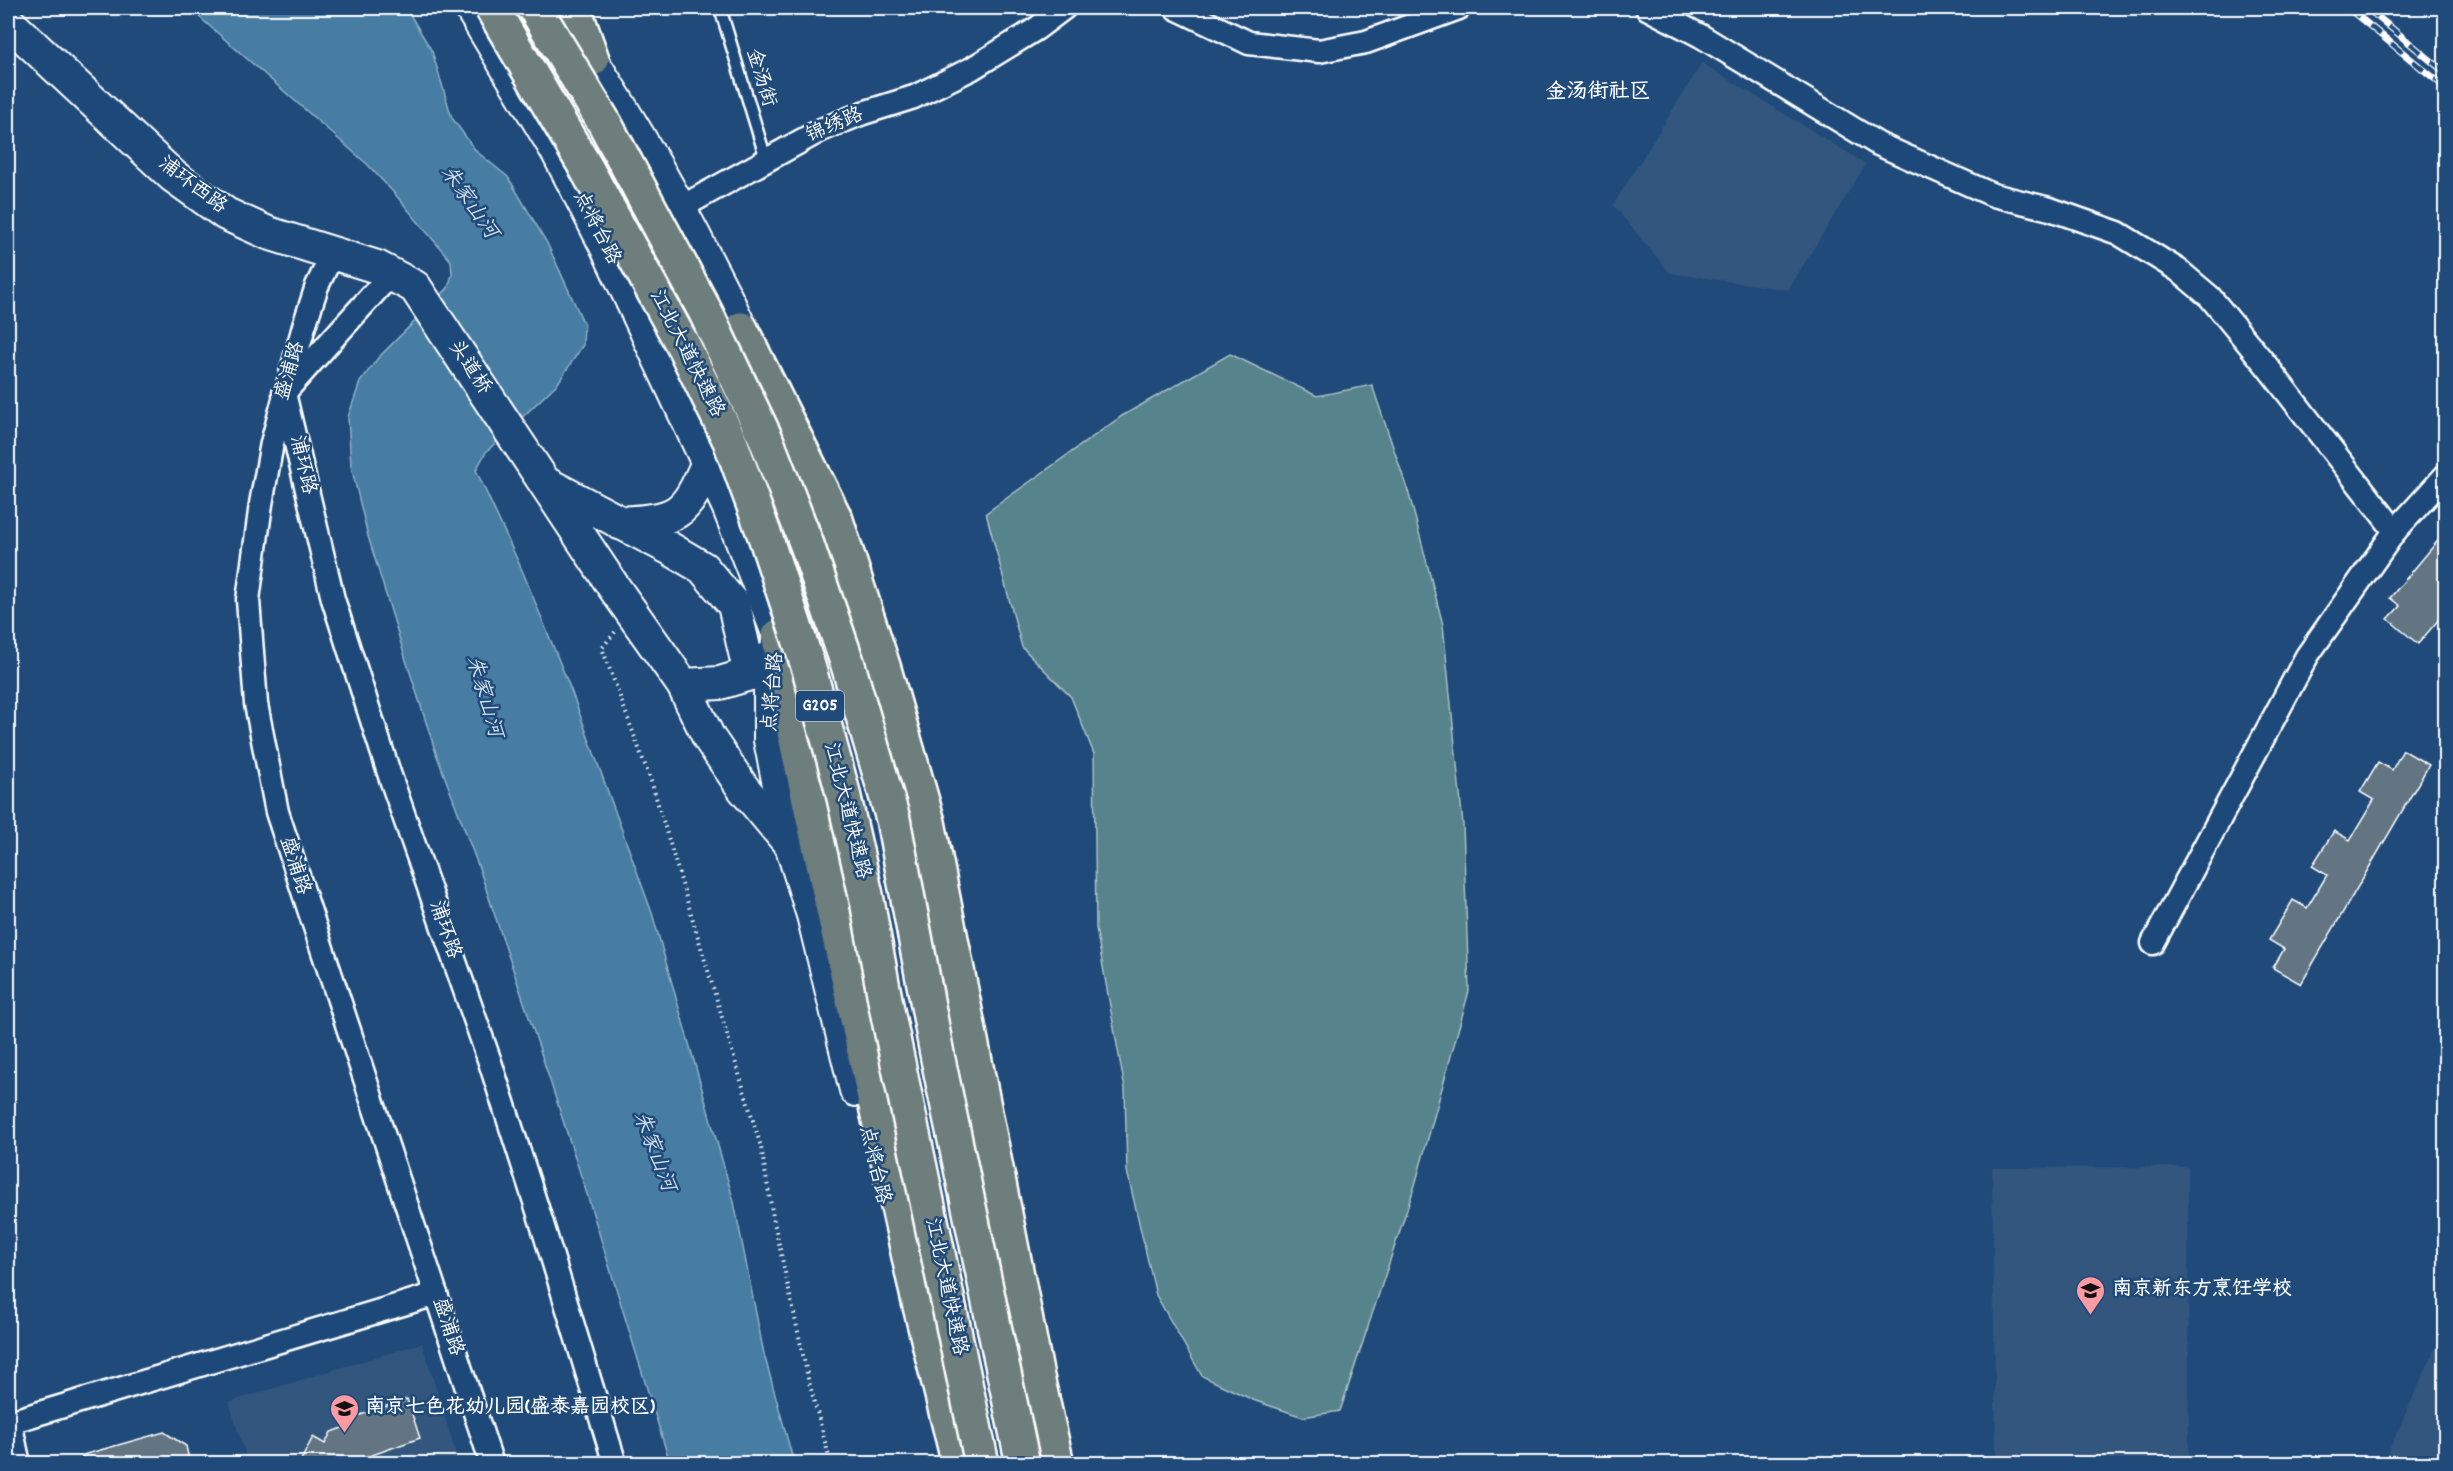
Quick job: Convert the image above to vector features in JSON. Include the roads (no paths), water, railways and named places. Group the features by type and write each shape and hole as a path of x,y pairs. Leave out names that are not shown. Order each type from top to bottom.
{"highway":[{"name":"江北大道快速路","path":"492,8 585,166 686,349 730,441 810,669 842,789 866,895 887,1010 982,1464"},
{"name":"江北大道快速路","path":"535,8 604,124 711,322 770,450 807,545 848,665 892,819 938,1059 1023,1464"},
{"path":"574,8 592,59"},
{"path":"741,330 836,520 884,669 928,822 1037,1377 1057,1464"},
{"path":"779,636 792,722 918,1298 959,1464"}],"main road":[{"name":"点将台路","path":"471,8 558,153 608,248 708,462 779,636 770,692 770,740 791,846 813,915 896,1261 948,1464"},
{"path":"558,8 592,59 681,209 741,330 820,539 901,795 1038,1464"},
{"name":"浦环西路","path":"8,22 173,176 226,214 268,233 377,267 403,281"},
{"name":"头道桥","path":"403,281 523,449 543,482 683,685 710,738 743,788 791,846"},
{"path":"619,523 653,521 681,511 695,492 708,462"},
{"path":"543,482 703,568 734,605 750,674"},
{"path":"683,685 720,684 750,674 768,657 779,636"}],"street":[{"name":"锦绣路","path":"608,248 821,130 863,113 914,97 971,69 1064,8"},
{"path":"1176,8 1249,43 1319,51 1366,42 1459,8"},
{"path":"1647,8 1701,36 1878,144 1993,195 2050,209 2118,233 2178,270 2210,297 2231,322 2395,531"},
{"name":"盛浦路","path":"333,253 317,286 284,393 261,504 248,600 256,704 277,812 492,1464"},
{"path":"284,393 403,281"},
{"name":"浦环路","path":"284,393 333,599 390,776 497,1084 615,1464"},
{"path":"2153,943 2307,656 2395,531 2445,475"},
{"path":"19,1464 10,1422 436,1294"}],"lane":[{"name":"金汤街","path":"720,8 766,159"}],"water":[{"name":"朱家山河","path":"189,8 406,8 432,51 452,118 476,151 508,177 547,243 584,324 583,345 558,383 486,452 476,470 522,570 571,690 652,913 734,1202 764,1354 794,1463 670,1463 586,1191 479,868 437,756 368,536 351,466 348,417 360,382 378,358 448,288 452,275 451,261 367,164"}],"railway":[{"path":"2348,8 2446,88"},
{"path":"2367,8 2446,73"}],"place":[{"name":"南京新东方烹饪学校","path":"2091,1316"},
{"name":"南京七色花幼儿园(盛泰嘉园校区)","path":"344,1434"}],"district":[{"name":"金汤街社区","path":"1598,93"}]}
